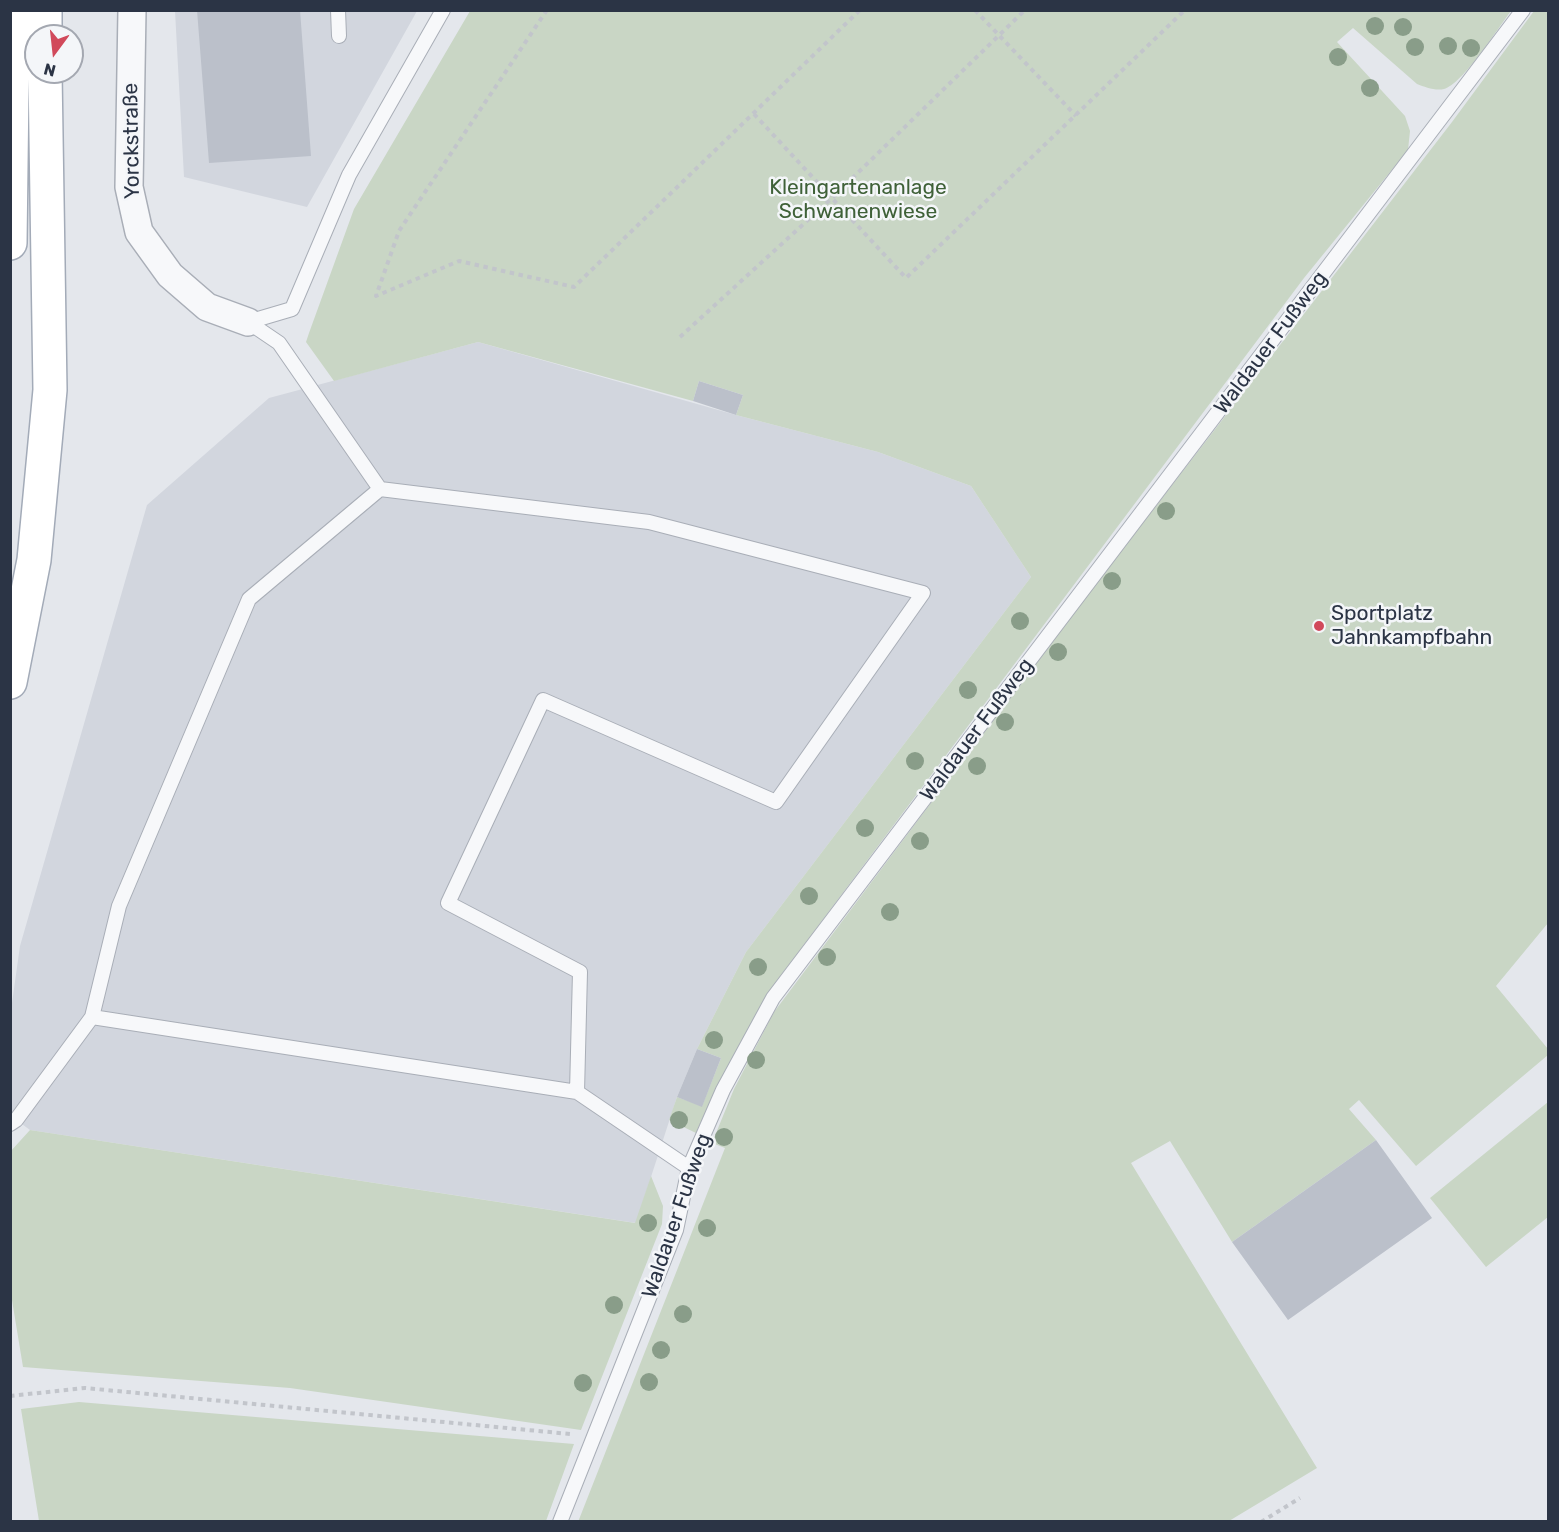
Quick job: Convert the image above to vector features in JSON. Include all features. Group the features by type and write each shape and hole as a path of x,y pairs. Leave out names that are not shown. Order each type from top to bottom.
{"main road":[{"path":"10,243 13,10"},
{"path":"10,682 34,560 50,390 45,84"}],"street":[{"name":"Yorckstraße","path":"132,10 129,186 139,232 170,275 207,307 248,322"}],"lane":[{"path":"338,10 339,36"},
{"path":"248,322 292,309 350,176 443,10"},
{"name":"Waldauer Fußweg","path":"560,1521 676,1230 689,1168 723,1090 773,998 1523,10"},
{"path":"248,322 279,343 380,489"},
{"path":"10,1124 16,1120 92,1017 119,906 249,599 380,489 649,522 923,593 776,802 543,700 448,903 580,972 577,1092"},
{"path":"92,1017 577,1092 689,1168"}],"path":[{"path":"547,10 399,231 376,296 459,261 574,287 860,10"},
{"path":"975,10 1076,116"},
{"path":"680,337 832,198 1025,10"},
{"path":"754,114 906,278 1185,10"},
{"path":"10,1396 85,1388 595,1436"},
{"path":"1261,1521 1300,1498"}],"shaded area":[{"path":"175,11 417,11 307,207 184,177"},
{"path":"478,342 736,415 878,452 971,486 1031,577 746,952 697,1049 677,1097 636,1223 30,1130 11,1116 10,1017 20,946 147,505 269,398"}],"green space":[{"name":"Kleingartenanlage Schwanenwiese","path":"470,11 1511,11 1470,67 1452,85 1444,89 1434,89 1417,84 1353,28 1337,42 1405,116 1410,131 1408,150 1304,278 776,982 715,1090 696,1133 669,1120 677,1097 702,1106 721,1058 697,1049 746,952 1031,577 971,486 878,452 736,415 743,395 699,381 693,401 478,342 334,381 306,342 354,209"},
{"name":"Sportplatz Jahnkampfbahn","path":"1534,11 1548,11 1548,923 1496,986 1548,1049 1548,1055 1416,1166 1359,1100 1349,1109 1376,1140 1232,1242 1170,1141 1131,1163 1317,1468 1229,1521 578,1522 725,1148 712,1143 734,1089 774,1012 1078,607 1452,122"},
{"path":"1548,1102 1548,1217 1486,1267 1430,1198"},
{"path":"30,1130 635,1223 651,1176 663,1206 662,1224 581,1430 290,1388 23,1367 11,1294 10,1152"},
{"path":"79,1402 574,1444 546,1521 39,1521 21,1409"}],"building":[{"path":"197,10 300,10 311,156 209,163"},
{"path":"699,381 743,395 736,415 693,401"},
{"path":"697,1049 721,1058 702,1107 677,1097"},
{"path":"1376,1140 1432,1218 1288,1320 1232,1242"}],"place":[{"name":"Sportplatz Jahnkampfbahn","path":"1319,626"}]}
